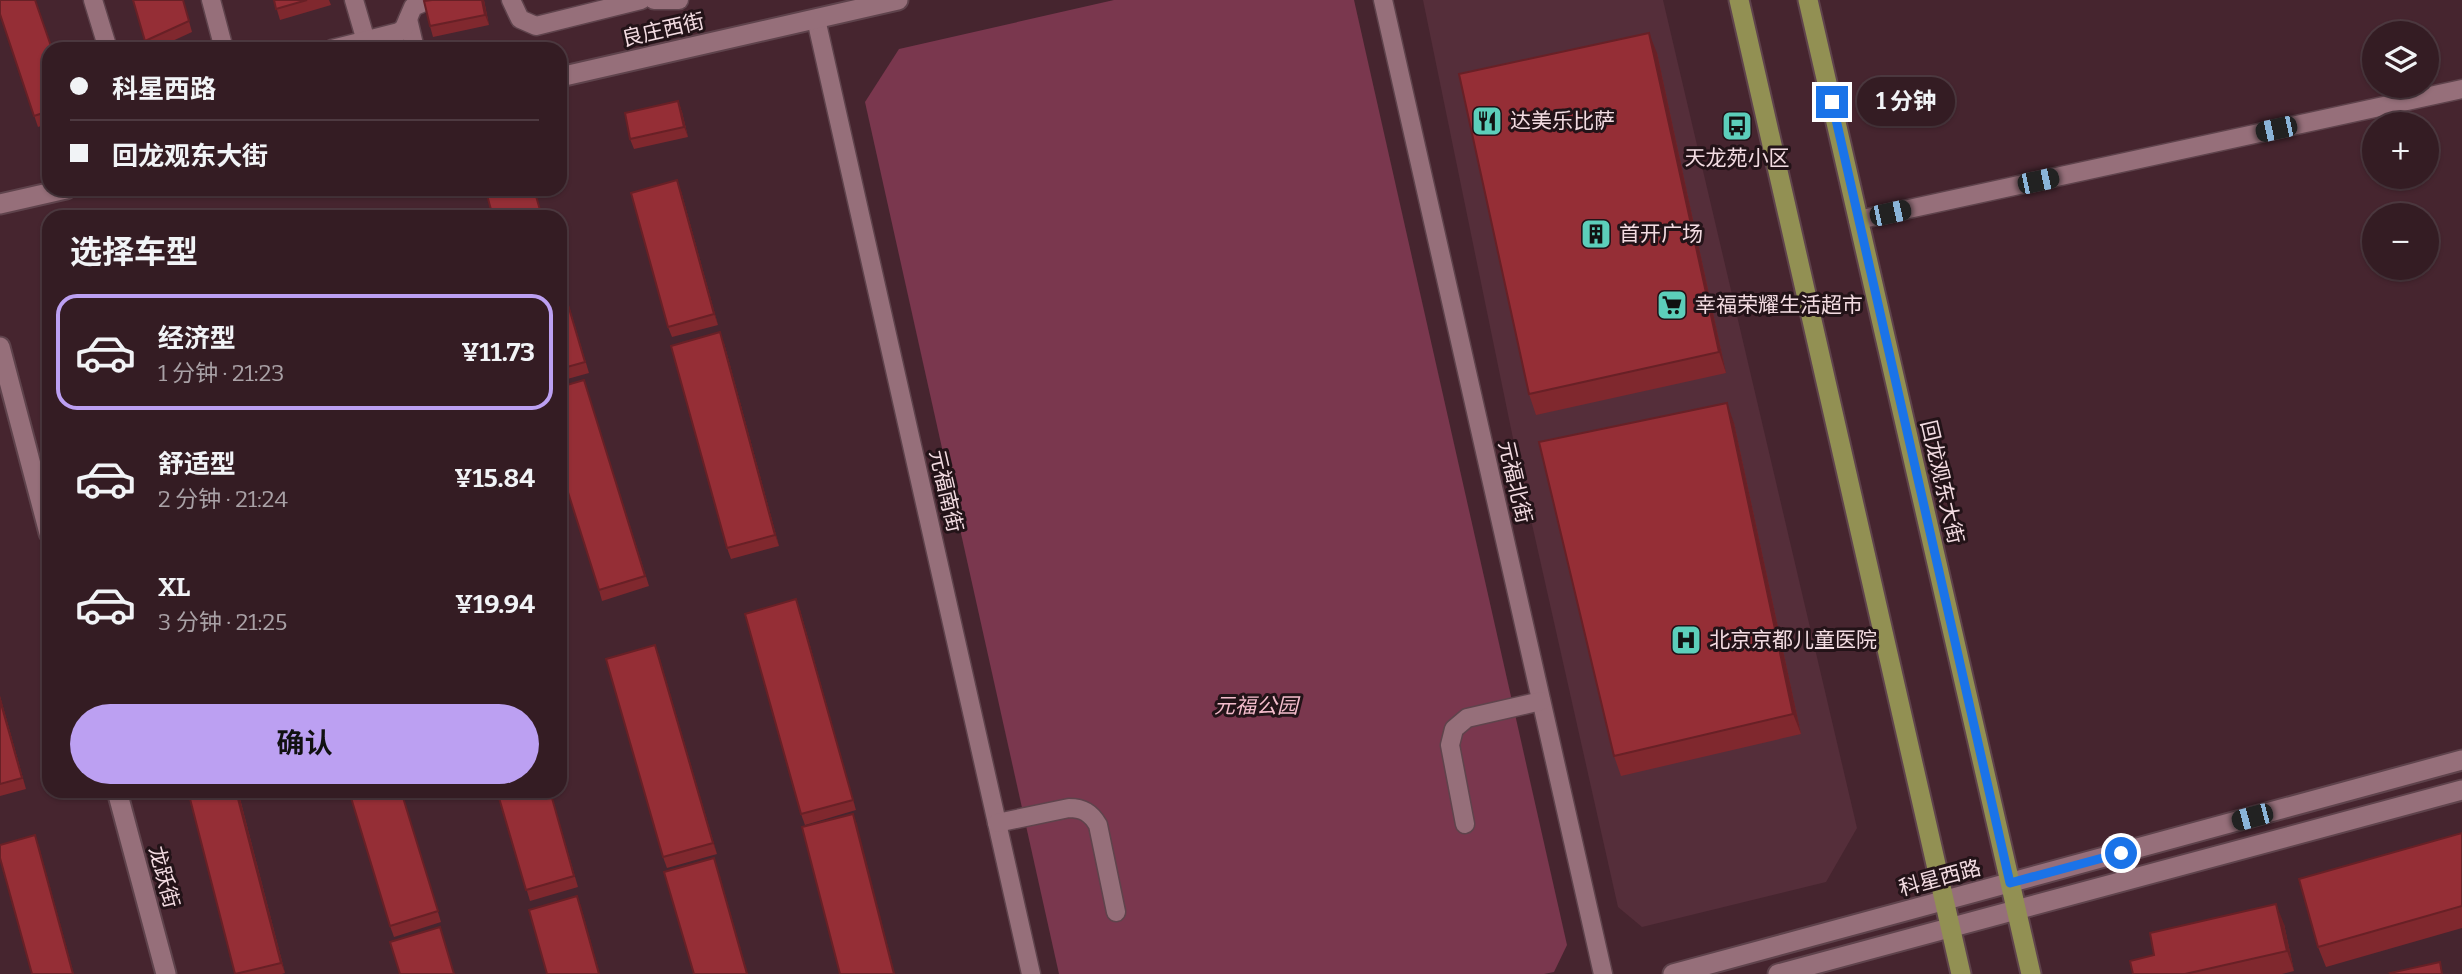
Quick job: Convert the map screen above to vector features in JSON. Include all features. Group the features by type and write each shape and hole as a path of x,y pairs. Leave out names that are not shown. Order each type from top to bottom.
{"main road":[{"path":"1739,0 1961,974"},
{"name":"回龙观东大街","path":"1808,0 2031,974"}],"street":[{"path":"93,0 106,42"},
{"path":"211,0 222,42"},
{"path":"354,0 366,41"},
{"path":"362,42 402,34 415,5 429,0"},
{"path":"511,0 520,19 536,26 618,3 641,0"},
{"path":"654,0 679,0"},
{"name":"良庄西街","path":"567,75 898,0"},
{"name":"元福北街","path":"1383,0 1602,974"},
{"name":"元福南街","path":"816,19 1031,974"},
{"path":"1858,220 2462,89"},
{"path":"0,204 42,194"},
{"path":"0,347 42,506"},
{"path":"1465,824 1450,745 1454,729 1467,718 1541,702"},
{"name":"科星西路","path":"1673,974 2462,760"},
{"path":"1778,974 2462,790"},
{"name":"龙跃街","path":"119,798 166,974"},
{"path":"997,823 1069,808 1081,809 1092,815 1098,825 1116,912"}],"shaded area":[{"path":"1423,0 1663,0 1857,828 1826,882 1642,927 1618,907 1516,453"}],"green space":[{"name":"元福公园","path":"1114,0 1354,0 1567,945 1554,972 1059,974 865,102 899,49"}],"building":[{"path":"0,0 35,0 50,42 42,42 42,113 34,116 0,14"},
{"path":"133,0 183,0 189,21 145,41"},
{"path":"274,0 307,0 276,9"},
{"path":"482,0 485,15 430,26 424,1"},
{"name":"首开广场","path":"1649,33 1719,352 1529,394 1459,74"},
{"path":"678,101 684,127 630,139 625,113"},
{"path":"677,180 714,314 668,327 631,193"},
{"path":"487,196 536,196 540,210 491,210"},
{"path":"567,302 585,362 567,367"},
{"path":"720,332 775,535 727,548 671,346"},
{"path":"584,380 645,576 599,590 567,489 567,385"},
{"path":"1727,403 1793,714 1614,756 1539,442"},
{"path":"796,599 853,800 801,814 745,614"},
{"path":"655,645 713,843 663,857 606,659"},
{"path":"0,700 22,778 0,784"},
{"path":"190,798 238,798 281,963 235,974"},
{"path":"351,798 403,798 438,911 390,926"},
{"path":"499,798 552,798 574,876 526,890"},
{"path":"853,814 894,974 840,974 802,827"},
{"path":"2462,833 2462,906 2318,947 2299,879"},
{"path":"35,835 73,974 32,974 0,858 0,845"},
{"path":"714,858 747,974 694,974 664,872"},
{"path":"577,896 599,974 547,974 529,910"},
{"path":"2276,904 2287,951 2185,974 2133,974 2130,961 2154,955 2150,933"},
{"path":"440,927 454,974 400,974 390,942"},
{"path":"2440,962 2442,974 2390,973"}],"place":[{"name":"达美乐比萨","path":"1487,121"},
{"name":"天龙苑小区","path":"1737,126"},
{"name":"首开广场","path":"1596,234"},
{"name":"幸福荣耀生活超市","path":"1672,305"},
{"name":"北京京都儿童医院","path":"1686,640"}],"route":[{"path":"1832,102 2010,883 2121,853"}]}
